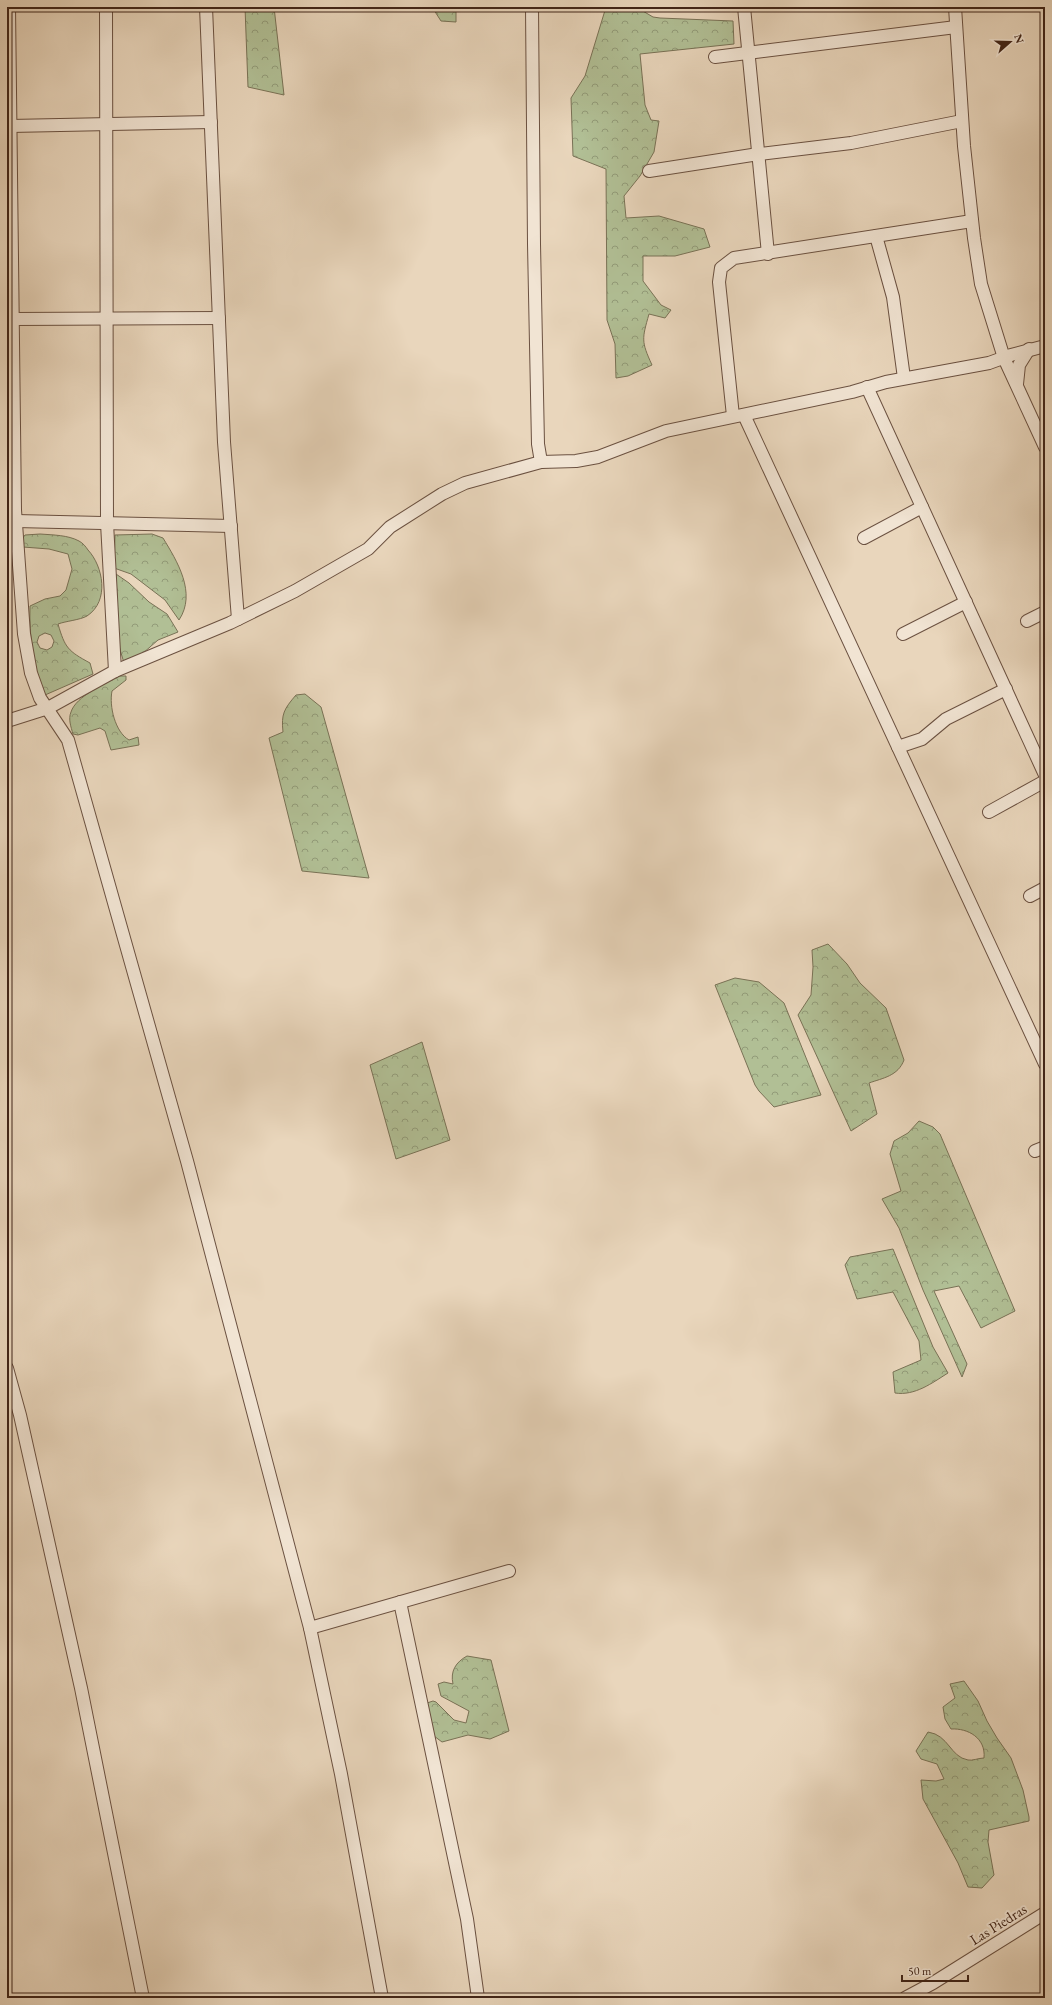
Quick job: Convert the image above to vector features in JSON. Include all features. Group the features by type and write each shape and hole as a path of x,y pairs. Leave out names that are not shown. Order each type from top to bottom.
{"street":[{"path":"9,7 9,222 13,319 16,521 24,634 31,673 40,698 68,740 189,1169 310,1628 341,1774 382,1998"},
{"path":"106,7 107,523 115,671"},
{"path":"206,7 224,442 238,619"},
{"path":"532,7 534,244 538,444 541,462"},
{"path":"744,7 768,254"},
{"path":"955,7 962,121 972,221 981,284 1004,358 1045,447"},
{"path":"715,57 956,27"},
{"path":"649,171 758,154 851,143 962,121"},
{"path":"10,126 211,122"},
{"path":"972,221 768,254 734,258 721,268 719,282 738,415 898,747 1045,1064"},
{"path":"876,236 893,297 904,378"},
{"path":"13,319 219,318"},
{"path":"7,721 48,708 115,671 238,619 295,591 368,549 390,527 459,485 541,462 576,461 598,457 666,431 852,392 904,378 989,363 1029,349 1045,346"},
{"path":"1016,385 1019,365 1029,349"},
{"path":"867,387 1045,775"},
{"path":"864,538 922,508"},
{"path":"16,521 231,526"},
{"path":"903,634 966,602"},
{"path":"1027,621 1045,612"},
{"path":"898,747 922,739 946,719 1006,689"},
{"path":"988,812 1045,781"},
{"path":"1030,896 1045,888"},
{"path":"7,1368 22,1423 81,1688 143,1998"},
{"path":"310,1628 509,1571"},
{"path":"400,1602 467,1919 478,1998"},
{"name":"Las Piedras","path":"905,1998 933,1983 1045,1913"}],"green space":[{"path":"245,7 274,7 284,95 248,87"},
{"path":"432,7 456,7 456,22 441,21"},
{"path":"606,7 636,7 653,17 660,18 733,21 734,44 640,54 645,105 651,120 659,121 654,152 640,176 624,196 626,218 659,216 704,229 710,247 675,256 643,256 643,281 661,305 671,310 665,318 649,314 644,335 644,345 652,365 628,376 616,378 615,344 607,320 606,169 573,156 571,98 585,76"},
{"path":"40,534 60,536 75,539 80,542 93,557 102,583 99,602 94,610 87,616 58,624 65,644 72,652 90,663 93,674 45,695 37,674 33,652 30,628 30,606 45,599 60,596 66,590 72,569 68,554 49,549 23,547 22,539 25,535","holes":["45,633 51,635 54,641 52,647 47,650 40,648 37,642 39,636"]},
{"path":"152,534 163,538 179,567 183,578 186,588 186,599 184,610 179,620 165,600 131,574 114,568 115,535"},
{"path":"116,574 129,583 149,602 167,614 178,632 158,640 142,654 124,663 119,646"},
{"path":"119,676 126,676 126,680 112,691 111,704 114,718 124,736 129,740 138,737 139,745 111,750 105,731 100,728 78,735 73,734 70,717 74,706 79,701 92,691"},
{"path":"305,694 321,707 369,878 302,871 269,738 283,732 282,721 286,708 296,695"},
{"path":"828,944 847,964 860,983 886,1008 904,1060 898,1070 890,1076 869,1083 877,1114 851,1131 798,1015 811,995 813,967 812,950"},
{"path":"735,978 759,982 784,1003 821,1095 774,1107 759,1091 755,1085 715,985"},
{"path":"422,1042 450,1140 396,1159 370,1065"},
{"path":"919,1121 933,1127 940,1134 1015,1311 981,1328 959,1286 934,1291 967,1364 962,1377 923,1290 899,1228 882,1199 901,1191 890,1154 894,1141 908,1133"},
{"path":"893,1249 933,1347 948,1373 923,1388 909,1393 895,1393 893,1372 921,1360 919,1341 893,1292 857,1299 845,1265 850,1257"},
{"path":"467,1656 491,1660 509,1731 490,1739 468,1735 442,1742 434,1736 427,1703 433,1701 436,1702 454,1720 466,1723 469,1711 441,1696 438,1684 444,1682 453,1684 452,1675 455,1667"},
{"path":"964,1681 978,1701 997,1738 1011,1758 1023,1790 1029,1817 1029,1821 989,1830 988,1842 994,1875 982,1888 968,1887 958,1863 923,1799 921,1780 936,1781 944,1779 937,1764 921,1759 916,1751 928,1732 941,1737 957,1755 962,1758 970,1760 984,1758 982,1745 975,1736 964,1730 951,1729 945,1719 943,1707 955,1698 950,1684"}]}
